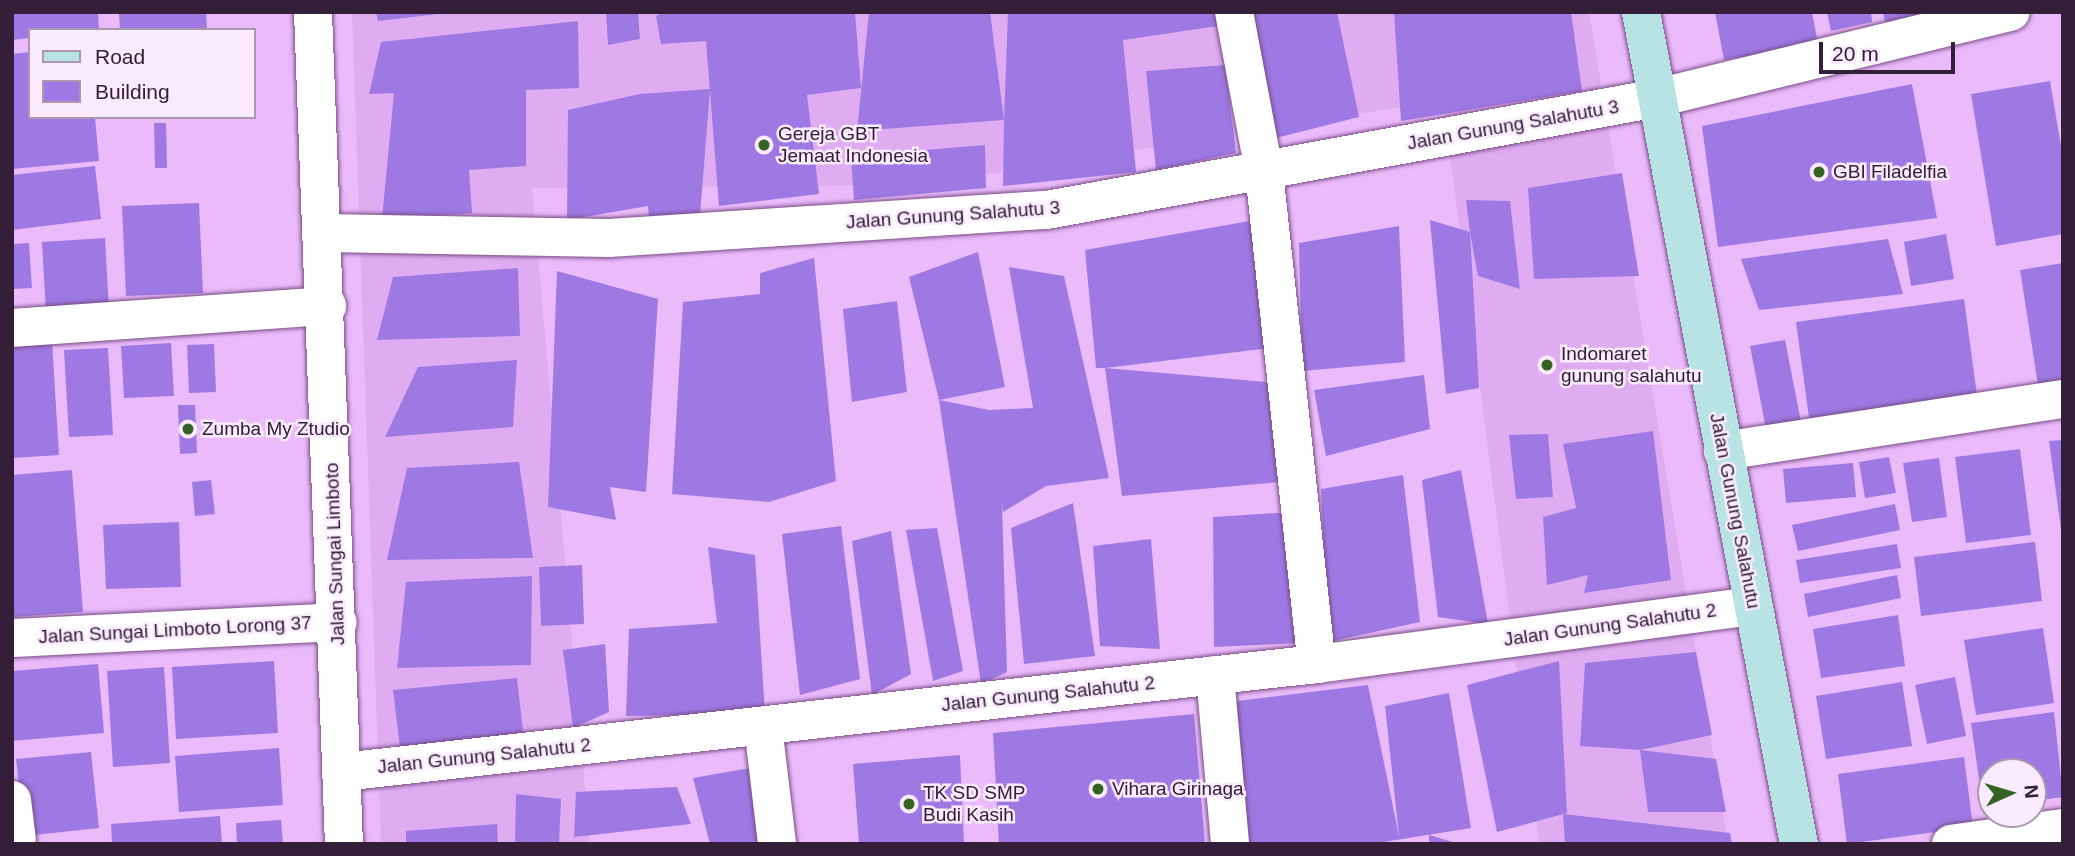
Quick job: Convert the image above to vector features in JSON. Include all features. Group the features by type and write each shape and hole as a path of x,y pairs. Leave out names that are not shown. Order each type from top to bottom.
{"street":[{"name":"Jalan Sungai Limboto","path":"313,12 327,306 344,844"},
{"path":"1234,12 1264,170 1317,664"},
{"name":"Jalan Gunung Salahutu","path":"1641,12 1798,844"},
{"name":"Jalan Gunung Salahutu 3","path":"324,233 610,237 1047,210 1657,98 2011,12"},
{"path":"12,328 327,306"},
{"path":"1723,451 2063,399"},
{"name":"Jalan Gunung Salahutu 2","path":"342,772 1317,664 1753,606"},
{"name":"Jalan Sungai Limboto Lorong 37","path":"12,638 338,622"},
{"path":"1215,675 1230,844"},
{"path":"763,726 777,844"},
{"path":"12,800 17,839"},
{"path":"1951,844 2063,828"}],"shaded area":[{"path":"352,12 1589,12 1728,844 1539,844 1443,100 921,185 532,188 590,844 381,844"}],"building":[{"path":"12,12 98,12 99,28 28,28 28,38 12,40"},
{"path":"206,12 207,28 120,28 119,14"},
{"path":"376,12 438,12 438,14 378,21"},
{"path":"606,12 638,12 640,39 608,45"},
{"name":"Gereja GBT Jemaat Indonesia","path":"665,12 855,12 861,88 807,95 819,194 719,206 706,41 661,44 656,16"},
{"path":"869,12 990,12 1004,120 857,131"},
{"path":"1008,12 1216,12 1218,26 1123,40 1136,172 1003,186"},
{"path":"1253,12 1337,12 1359,117 1268,140"},
{"path":"1394,12 1571,12 1582,91 1401,121"},
{"path":"1715,12 1812,12 1818,44 1724,60"},
{"path":"1827,12 1871,12 1872,22 1831,31"},
{"path":"1883,12 1940,12 1886,27"},
{"path":"578,21 579,88 526,90 526,166 469,170 472,213 382,219 394,93 369,94 381,42"},
{"path":"28,52 28,119 95,119 99,161 12,169 12,54"},
{"path":"1225,65 1236,153 1156,170 1146,71"},
{"path":"2050,81 2063,158 2063,234 1996,246 1971,94"},
{"name":"GBI Filadelfia","path":"1912,84 1937,218 1718,247 1702,126"},
{"path":"710,89 700,216 650,233 648,206 567,220 568,110 640,94"},
{"path":"154,123 166,123 167,168 155,168"},
{"path":"985,145 986,188 854,200 851,156"},
{"path":"95,166 101,219 12,230 12,175"},
{"path":"1622,173 1639,276 1534,279 1528,188"},
{"path":"1466,200 1510,201 1520,289 1478,276"},
{"path":"199,203 203,293 126,296 122,206"},
{"path":"1261,219 1279,347 1096,368 1085,250"},
{"path":"1430,220 1470,232 1479,388 1446,394"},
{"path":"1399,226 1405,362 1302,371 1299,243"},
{"path":"1946,234 1954,279 1911,286 1904,242"},
{"path":"105,238 109,309 46,313 42,242"},
{"path":"1888,239 1903,294 1759,310 1741,259"},
{"path":"29,243 32,288 12,289 12,244"},
{"path":"978,252 1005,387 939,400 909,277"},
{"path":"814,258 836,481 769,502 672,494 683,302 760,294 760,273"},
{"path":"2063,263 2063,382 2038,385 2020,270"},
{"path":"1009,267 1064,276 1109,478 1046,486 1003,512 1002,504 1007,672 981,684 939,400 989,410 1033,408"},
{"path":"518,268 520,336 377,340 393,277"},
{"path":"557,271 658,299 646,492 610,487 616,520 548,507"},
{"path":"1964,299 1977,395 1809,418 1796,322"},
{"path":"897,301 907,392 852,402 843,309"},
{"path":"1785,340 1802,427 1767,434 1750,346"},
{"path":"52,342 59,455 12,458 12,345"},
{"path":"171,343 174,396 124,398 121,346"},
{"path":"214,344 216,392 189,393 187,345"},
{"path":"108,348 113,435 69,437 64,350"},
{"path":"517,360 513,427 385,437 418,367"},
{"path":"1105,368 1277,383 1291,481 1122,496"},
{"path":"1424,375 1430,429 1326,456 1314,390"},
{"name":"Zumba My Ztudio","path":"178,405 195,405 197,453 180,454"},
{"path":"1653,431 1671,580 1584,593 1588,575 1547,585 1543,517 1576,508 1563,444"},
{"path":"1548,434 1553,497 1516,499 1509,435"},
{"path":"2063,440 2063,529 2061,529 2049,441"},
{"path":"2020,449 2031,535 1966,543 1955,457"},
{"path":"1889,457 1896,493 1865,498 1859,462"},
{"path":"1939,458 1947,517 1912,522 1903,463"},
{"path":"519,462 533,558 387,560 407,468"},
{"path":"1853,463 1856,497 1786,503 1783,469"},
{"path":"72,470 83,612 12,617 12,475"},
{"path":"1461,470 1488,624 1438,617 1422,480"},
{"path":"1403,475 1420,622 1328,642 1321,489"},
{"path":"211,480 215,514 195,516 192,482"},
{"path":"1073,503 1095,656 1024,664 1011,528"},
{"path":"1895,504 1900,530 1798,551 1792,525"},
{"path":"1293,512 1301,643 1214,647 1213,517"},
{"path":"179,522 181,587 106,589 103,525"},
{"path":"841,526 860,679 800,695 782,534"},
{"path":"937,528 963,671 933,681 906,530"},
{"path":"891,531 911,674 872,695 852,541"},
{"path":"1151,539 1160,649 1100,646 1093,546"},
{"path":"2035,542 2042,601 1921,616 1914,557"},
{"path":"1897,544 1901,568 1800,583 1796,560"},
{"path":"708,547 755,555 765,714 626,716 629,629 717,623"},
{"path":"582,565 584,624 541,626 539,567"},
{"path":"1897,575 1901,598 1808,617 1804,594"},
{"path":"532,576 531,665 397,668 406,582"},
{"path":"1898,615 1905,666 1821,678 1813,629"},
{"path":"2043,628 2054,703 1976,715 1964,640"},
{"path":"605,644 609,712 573,728 563,650"},
{"path":"1696,652 1712,735 1640,750 1580,746 1585,663"},
{"path":"274,661 278,733 176,739 172,667"},
{"path":"1559,661 1567,813 1497,832 1467,685"},
{"path":"98,664 104,733 12,741 12,671"},
{"path":"164,667 170,763 113,767 107,671"},
{"path":"1955,677 1966,736 1927,744 1915,685"},
{"path":"517,678 525,749 401,756 393,690"},
{"path":"1902,682 1912,746 1826,759 1816,696"},
{"path":"1368,685 1399,836 1385,706 1449,693 1471,828 1371,844 1240,844 1230,702"},
{"path":"2054,712 2063,797 2047,799 2047,758 1977,758 1977,765 1971,723"},
{"name":"Vihara Girinaga","path":"1194,714 1205,844 999,844 993,733"},
{"path":"279,748 283,805 179,812 175,756"},
{"path":"1640,750 1716,759 1726,812 1648,812"},
{"path":"91,752 99,828 25,836 16,759"},
{"name":"TK SD SMP Budi Kasih","path":"960,755 964,844 859,844 853,764"},
{"path":"1964,757 1973,827 1847,844 1838,774"},
{"path":"756,767 769,844 710,844 693,778"},
{"path":"677,787 691,824 574,837 576,792"},
{"path":"516,794 561,799 559,844 515,844"},
{"path":"1563,814 1730,833 1732,844 1565,844"},
{"path":"220,816 222,844 112,844 111,824"},
{"path":"281,820 283,844 237,844 236,823"},
{"path":"497,824 498,844 406,844 406,831"},
{"path":"1429,835 1456,843 1456,844 1429,844"}],"place":[{"name":"Gereja GBT Jemaat Indonesia","path":"764,145"},
{"name":"GBI Filadelfia","path":"1819,172"},
{"name":"Indomaret gunung salahutu","path":"1547,365"},
{"name":"Zumba My Ztudio","path":"188,429"},
{"name":"Vihara Girinaga","path":"1098,789"},
{"name":"TK SD SMP Budi Kasih","path":"909,804"}]}
